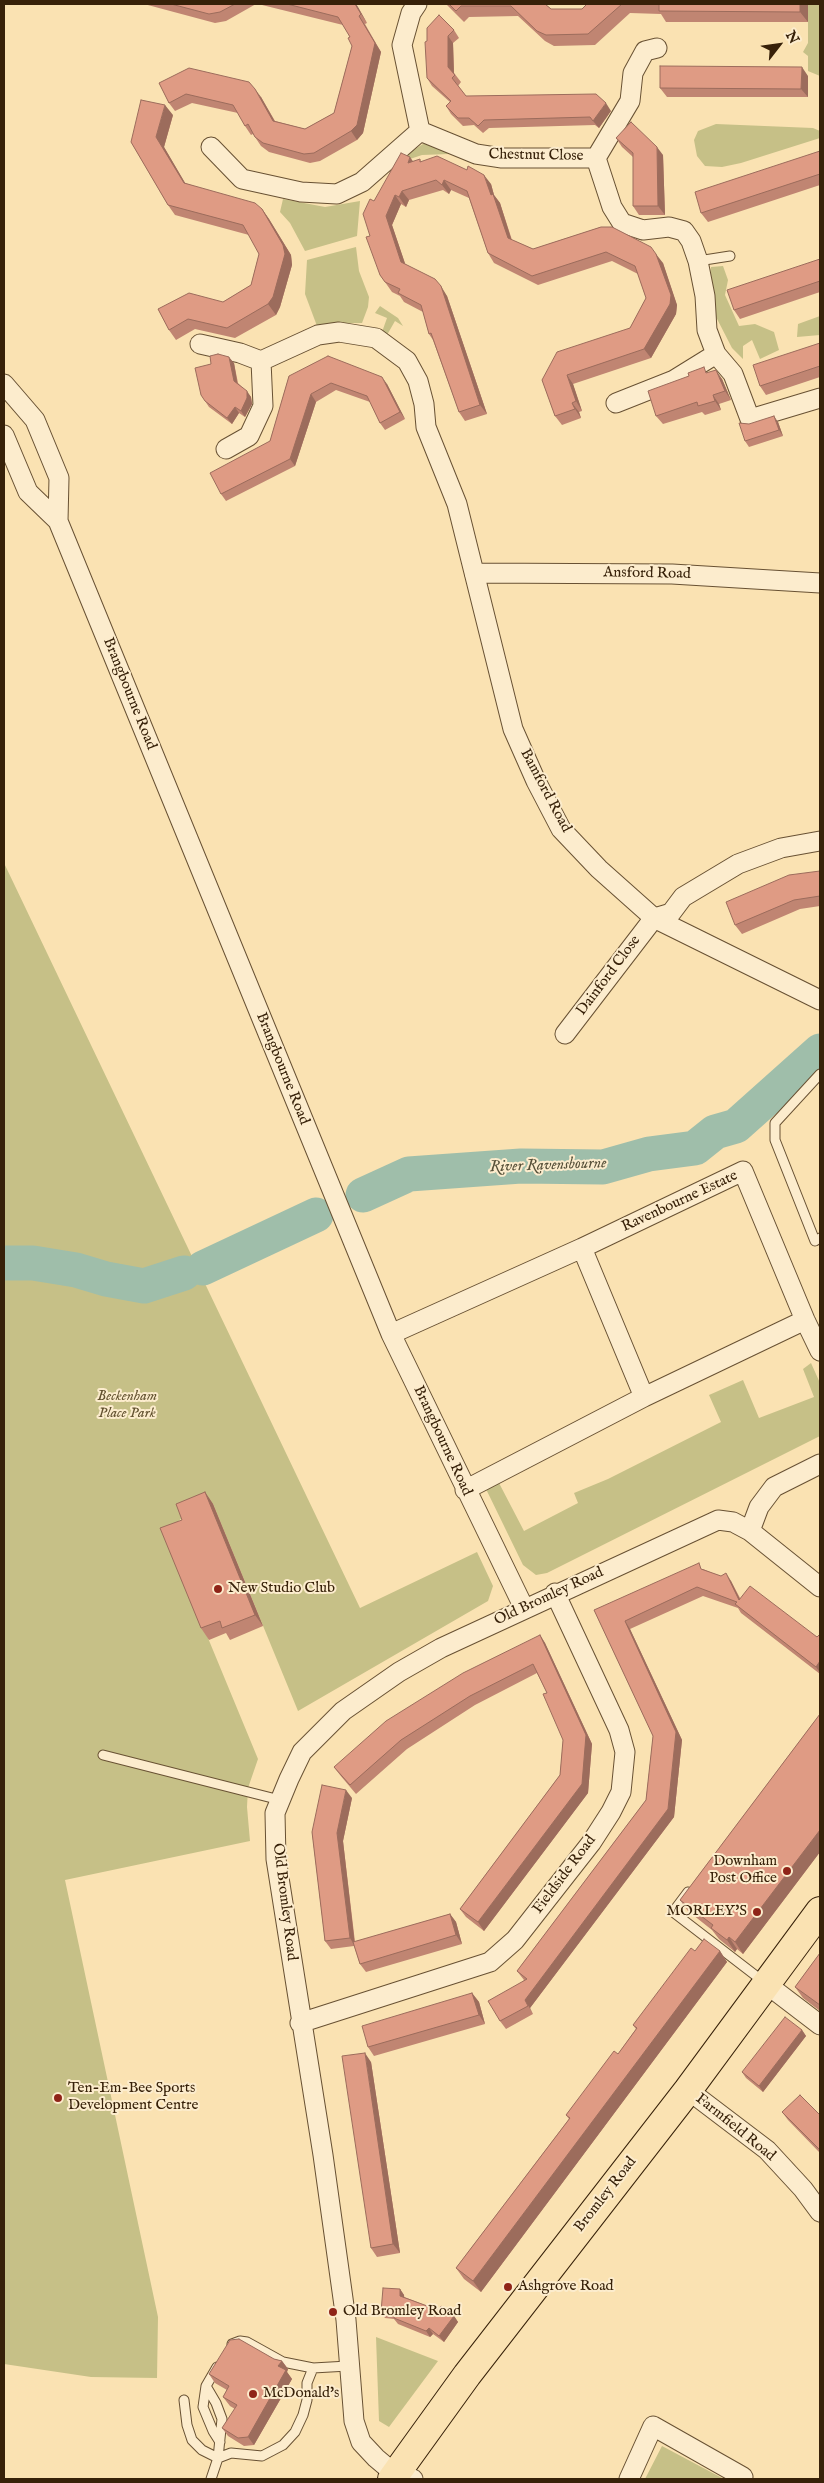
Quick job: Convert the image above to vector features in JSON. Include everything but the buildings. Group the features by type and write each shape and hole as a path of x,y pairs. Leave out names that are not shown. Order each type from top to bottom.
{"main road":[{"name":"Bromley Road","path":"400,2477 468,2375 688,2090 765,1983 820,1911"}],"street":[{"path":"211,147 242,179 302,192 337,194 362,182 420,131 402,45 410,13 417,4"},
{"name":"Chestnut Close","path":"657,48 645,51 633,73 630,101 596,158 612,207 622,223 643,230 669,227 684,231 691,241 698,261 705,296 707,330 716,354 733,374 750,419 820,398"},
{"name":"Chestnut Close","path":"420,131 476,154 502,158 596,158"},
{"name":"Bamford Road","path":"262,361 318,335 339,332 376,338 407,362 418,381 424,404 426,427 436,456 457,504 513,729 536,782 562,829 599,869 654,918 820,1000"},
{"path":"200,344 240,353 262,361 263,406 249,436 226,449"},
{"path":"616,403 674,380 716,354"},
{"name":"Brangbourne Road","path":"4,384 35,420 59,478 58,521 391,1334 465,1490 524,1608"},
{"name":"Brangbourne Road","path":"4,435 28,492 58,521"},
{"name":"Ansford Road","path":"474,573 672,574 820,583"},
{"path":"654,918 671,913 683,897 706,881 738,864 781,848 820,841"},
{"name":"Dainford Close","path":"565,1034 654,918"},
{"name":"Ravenbourne Estate","path":"391,1334 582,1248 743,1171 805,1320 820,1351"},
{"path":"582,1248 644,1398"},
{"path":"465,1490 644,1398 805,1320"},
{"path":"750,1531 759,1507 774,1487 820,1464"},
{"name":"Old Bromley Road","path":"400,2477 366,2448 357,2434 354,2421 344,2311 276,1858 275,1813 302,1752 343,1711 398,1672 441,1648 555,1593 718,1520 734,1522 750,1531 820,1587"},
{"name":"Fieldside Road","path":"300,2023 490,1962 515,1940 591,1843 611,1812 621,1792 625,1752 619,1730 555,1593"},
{"path":"765,1983 820,2025"},
{"name":"Farmfield Road","path":"688,2090 767,2150 804,2189 820,2212"},
{"path":"628,2479 653,2426 743,2477 742,2479"}],"lane":[{"path":"698,261 730,256"},
{"path":"820,1074 775,1123 775,1140 815,1241 820,1238"},
{"path":"103,1755 280,1800"},
{"path":"696,1881 673,1912 765,1983"},
{"path":"220,2442 203,2407 206,2386 232,2344 240,2341 246,2342 283,2362 313,2368 348,2366"},
{"path":"184,2400 186,2425 192,2440 202,2450 218,2458 231,2453 262,2456 283,2445 295,2432 303,2415 307,2400 307,2383 313,2368"},
{"path":"206,2386 216,2403 222,2419 218,2458 211,2479"}],"green space":[{"path":"808,4 820,4 820,76 808,71 808,56 803,52 808,43"},
{"path":"716,124 813,128 820,131 820,138 741,163 722,167 705,166 697,156 694,140 698,131"},
{"path":"423,144 431,144 449,154 422,155 410,159 406,155"},
{"path":"283,199 325,207 360,201 357,236 305,251 290,223 280,212"},
{"path":"356,247 359,271 369,297 368,307 362,323 317,326 305,294 307,260"},
{"path":"723,266 728,280 725,295 739,326 755,324 774,332 779,350 760,359 752,340 743,346 743,359 732,348 714,313 709,286 711,267"},
{"path":"380,306 398,318 403,326 395,321 387,335 382,332 387,318 375,313"},
{"path":"820,316 820,335 797,337 798,324"},
{"name":"Beckenham Place Park","path":"4,863 360,1608 477,1552 493,1586 488,1601 298,1711 213,1504 184,1516 165,1534 258,1759 248,1788 247,1807 250,1841 65,1880 158,2317 157,2378 91,2377 4,2364"},
{"path":"811,1363 820,1383 820,1436 547,1573 536,1575 523,1565 486,1489 499,1483 524,1531 578,1503 574,1493 608,1479 721,1422 709,1395 743,1380 759,1418 814,1397 803,1369"},
{"path":"376,2337 438,2361 389,2427 379,2421"},
{"path":"662,2446 724,2479 645,2479"}],"waterway":[{"name":"River Ravensbourne","path":"363,1195 409,1174 521,1166 603,1167 649,1154 695,1148 715,1132 736,1126 820,1051"},
{"name":"River Ravensbourne","path":"203,1268 316,1215"},
{"name":"River Ravensbourne","path":"4,1263 33,1263 76,1270 106,1279 144,1286 184,1273"}],"place":[{"name":"New Studio Club","path":"218,1589"},
{"name":"Downham Post Office","path":"787,1871"},
{"name":"MORLEY'S","path":"757,1912"},
{"name":"Ten-Em-Bee Sports Development Centre","path":"58,2098"},
{"name":"Ashgrove Road","path":"508,2287"},
{"name":"Old Bromley Road","path":"333,2312"},
{"name":"McDonald's","path":"253,2394"}]}
